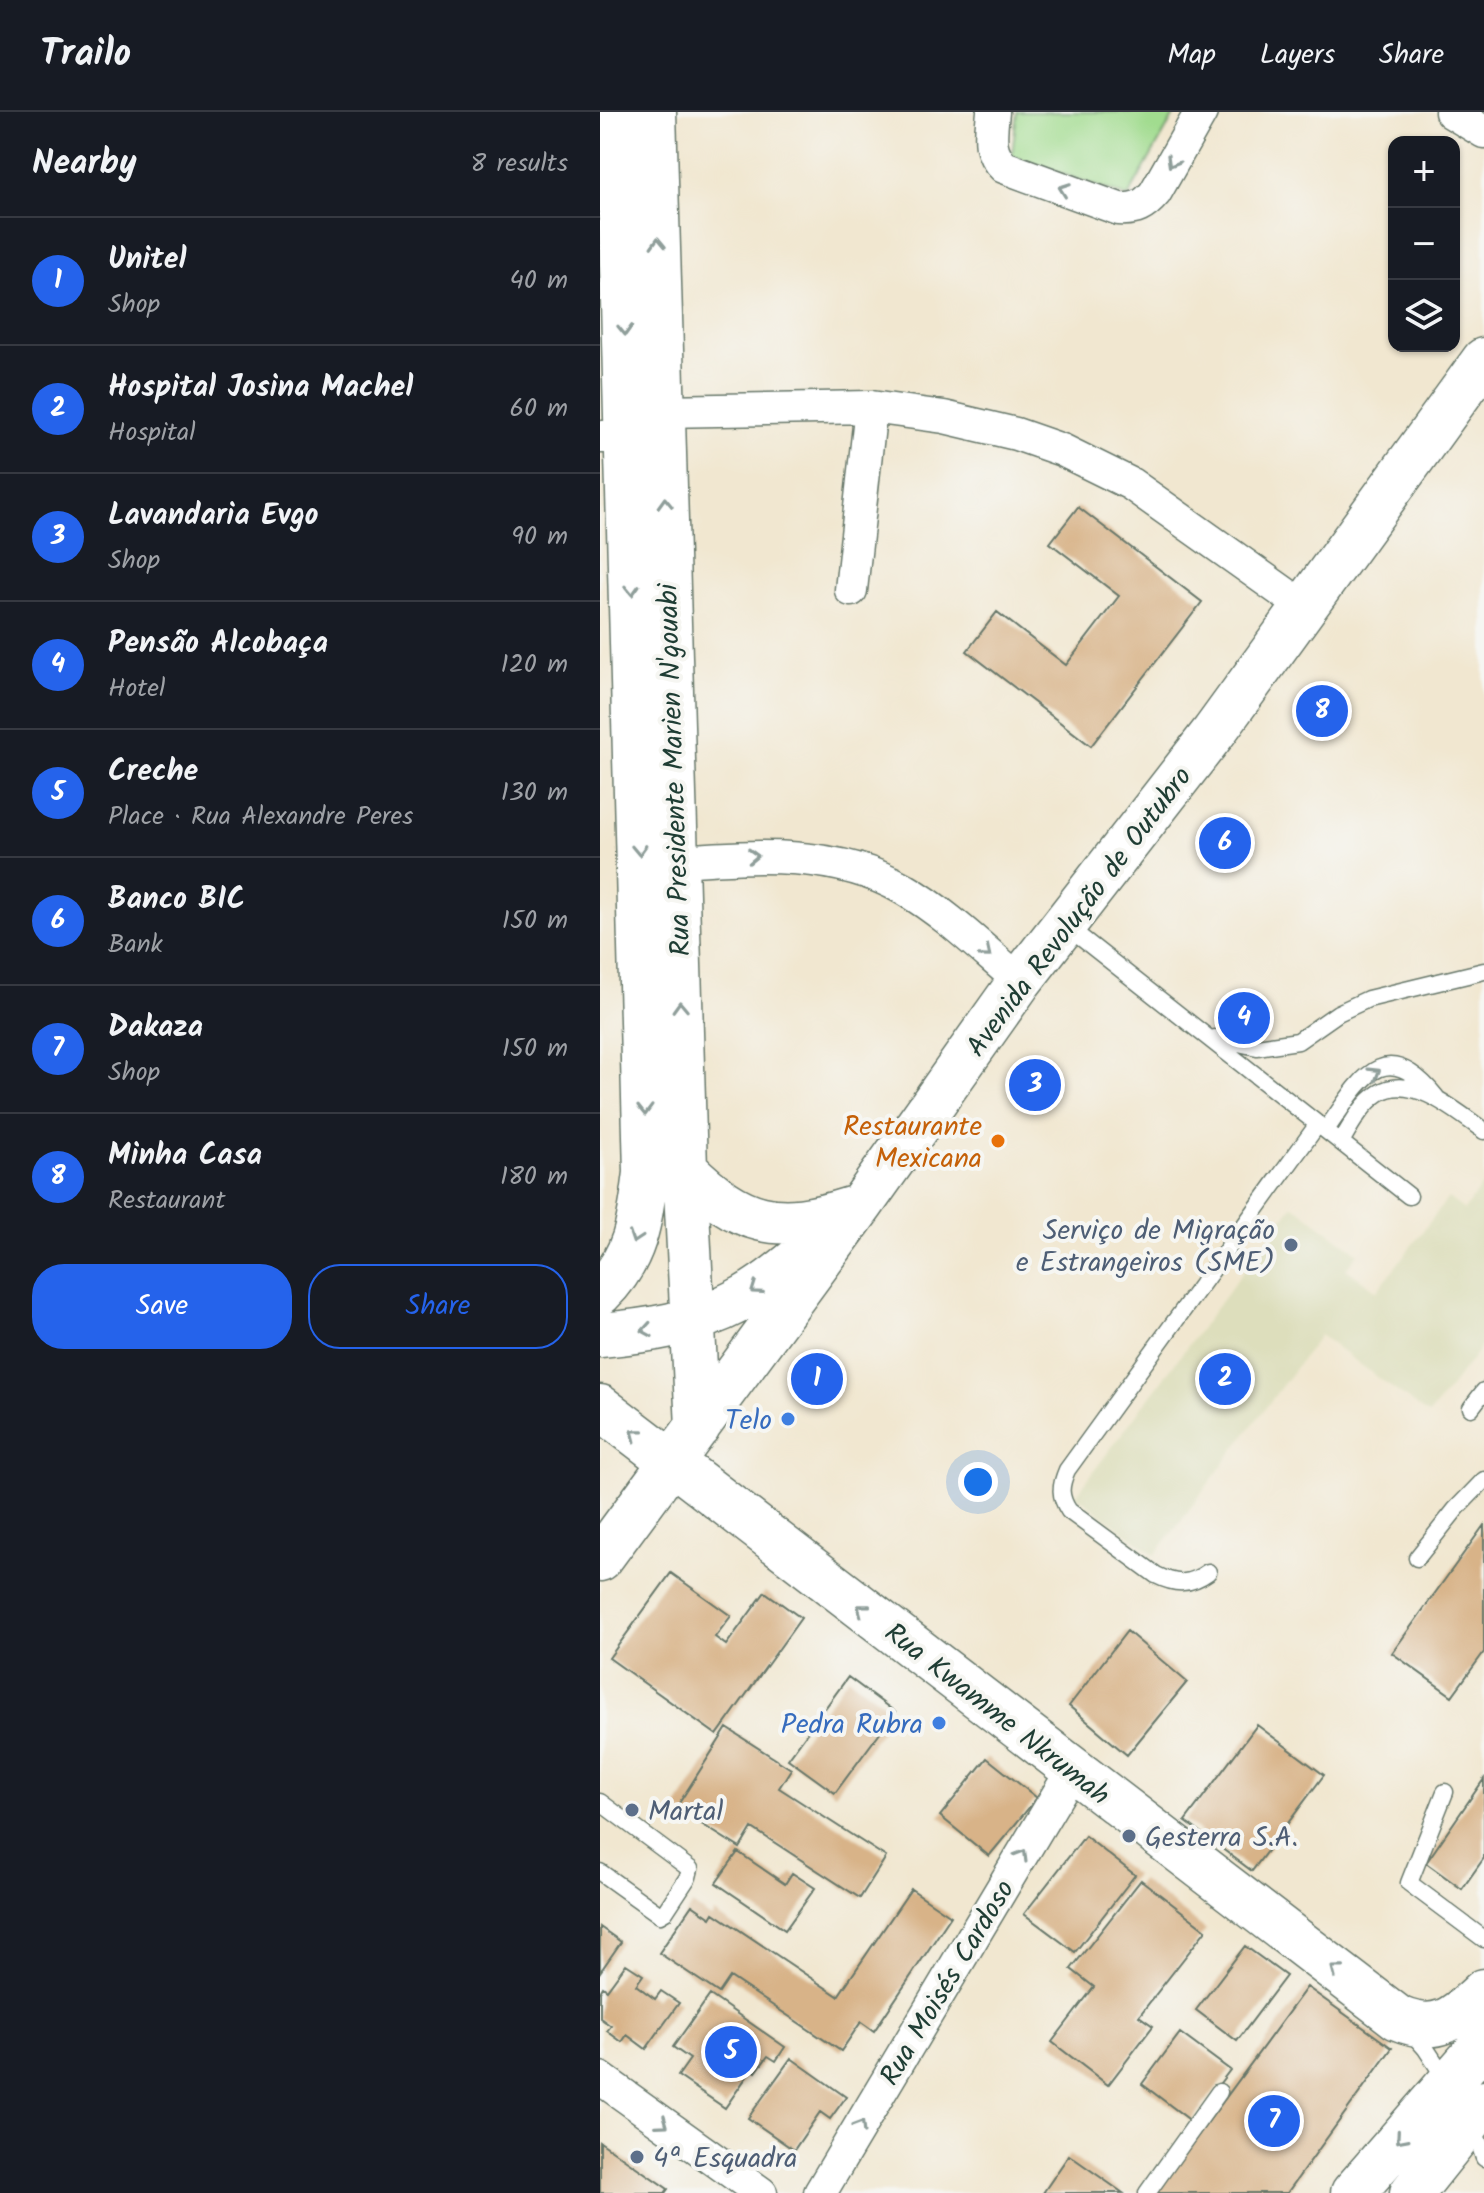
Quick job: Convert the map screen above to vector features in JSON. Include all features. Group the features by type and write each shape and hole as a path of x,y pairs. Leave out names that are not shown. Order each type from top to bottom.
{"street":[{"name":"Rua Presidente Marien N'gouabi","path":"600,1293 617,1276 631,1249 640,1221 646,1173 614,437 618,112"},
{"name":"Rua Presidente Marien N'gouabi","path":"654,112 685,1169 698,1427"},
{"path":"993,112 991,148 994,158 1004,167 1119,209 1131,210 1147,203 1155,193 1201,112"},
{"path":"1451,112 1484,132"},
{"name":"Avenida Revolução de Outubro","path":"600,1559 861,1205 1020,981 1214,732 1484,360"},
{"path":"851,590 871,407"},
{"path":"663,411 871,407 944,417 1016,434 1062,450 1131,484 1304,607"},
{"path":"676,861 761,855 823,862 867,872 904,889 944,917 1020,981"},
{"path":"685,1169 709,1192 736,1210 765,1221 821,1219 861,1205"},
{"path":"600,1335 645,1331 693,1320 740,1301 783,1270 861,1205"},
{"name":"Rua Kwamme Nkrumah","path":"600,1407 1398,2018"},
{"name":"Rua Moisés Cardoso","path":"820,2193 1072,1771"},
{"path":"1398,2018 1414,2025 1433,2025 1463,2012 1484,1991"},
{"path":"1412,2193 1472,2116 1484,2043"},
{"path":"602,2083 761,2193"},
{"path":"1353,2193 1472,2116"}],"lane":[{"path":"1064,924 1409,1196"},
{"path":"1202,1033 1237,1045 1257,1047 1298,1041 1338,1013 1368,999 1484,971"},
{"path":"1208,1572 1196,1581 1183,1583 1156,1575 1069,1511 1061,1499 1061,1484 1067,1470 1322,1127 1359,1084 1373,1070 1387,1065 1404,1068 1419,1077 1437,1098"},
{"path":"1341,1142 1371,1099 1381,1091 1394,1087 1416,1090 1437,1098 1484,1131"},
{"path":"1471,1408 1484,1391"},
{"path":"1417,1558 1484,1480"},
{"path":"1445,1792 1409,1883 1484,1939"},
{"path":"600,1802 690,1869 688,1877 660,1915 600,1872"},
{"path":"1398,2018 1426,2049 1472,2116"},
{"path":"1147,2193 1219,2092"}],"shaded area":[{"path":"1484,1183 1484,1343 1429,1415 1320,1335 1155,1555 1076,1495 1293,1205 1358,1253 1346,1269 1377,1291 1448,1198 1464,1210"}],"green space":[{"path":"1017,112 1176,112 1128,197 1012,156"}],"building":[{"path":"1078,507 1202,602 1091,746 967,651 997,612 1066,665 1119,596 1050,543"},
{"path":"1484,1525 1484,1652 1452,1696 1392,1653"},
{"path":"671,1573 731,1616 715,1637 726,1645 765,1592 801,1618 717,1735 609,1658"},
{"path":"1127,1631 1187,1682 1127,1755 1069,1706"},
{"path":"848,1677 895,1712 835,1793 788,1759"},
{"path":"1257,1725 1324,1775 1252,1871 1185,1821"},
{"path":"727,1728 791,1769 779,1788 886,1857 860,1898 752,1828 740,1848 676,1808"},
{"path":"987,1758 1037,1798 989,1856 940,1816"},
{"path":"1484,1779 1484,1858 1462,1889 1426,1863"},
{"path":"1085,1836 1135,1875 1075,1952 1024,1914"},
{"path":"738,1852 785,1884 792,1873 815,1888 785,1930 716,1883"},
{"path":"1141,1880 1206,1930 1139,2016 1153,2026 1108,2085 1052,2042 1094,1987 1071,1969"},
{"path":"911,1889 951,1916 874,2031 861,2022 841,2051 730,1977 719,1993 659,1953 692,1905 711,1918 714,1913 838,1996"},
{"path":"600,1927 621,1942 600,1972"},
{"path":"1245,1946 1286,1976 1237,2041 1196,2010"},
{"path":"626,1964 643,1975 636,1985 655,1999 661,1991 679,2003 646,2049 627,2035 622,2042 607,2031 611,2026 600,2018 600,1992 603,1987 607,1990"},
{"path":"1307,1987 1392,2048 1287,2193 1156,2193"},
{"path":"710,1995 785,2047 776,2061 768,2056 756,2072 752,2069 725,2108 678,2076 690,2059 673,2047"},
{"path":"1180,2033 1230,2070 1191,2121 1142,2084"},
{"path":"791,2058 846,2097 830,2119 820,2112 794,2150 748,2118"},
{"path":"600,2142 668,2189 665,2193 600,2193"},
{"path":"1069,2155 1123,2193 1043,2193"}],"place":[{"name":"Minha Casa","path":"1322,711"},
{"name":"Banco BIC","path":"1225,843"},
{"name":"Pensão Alcobaça","path":"1244,1018"},
{"name":"Lavandaria Evgo","path":"1035,1085"},
{"name":"Restaurante Mexicana","path":"998,1141"},
{"name":"Serviço de Migração e Estrangeiros (SME)","path":"1291,1245"},
{"name":"Unitel","path":"817,1379"},
{"name":"Hospital Josina Machel","path":"1225,1379"},
{"name":"Telo","path":"788,1419"},
{"name":"Pedra Rubra","path":"939,1723"},
{"name":"Martal","path":"632,1810"},
{"name":"Gesterra S.A.","path":"1129,1836"},
{"name":"Creche","path":"731,2052"},
{"name":"Dakaza","path":"1274,2121"},
{"name":"4ª Esquadra","path":"637,2157"}]}
